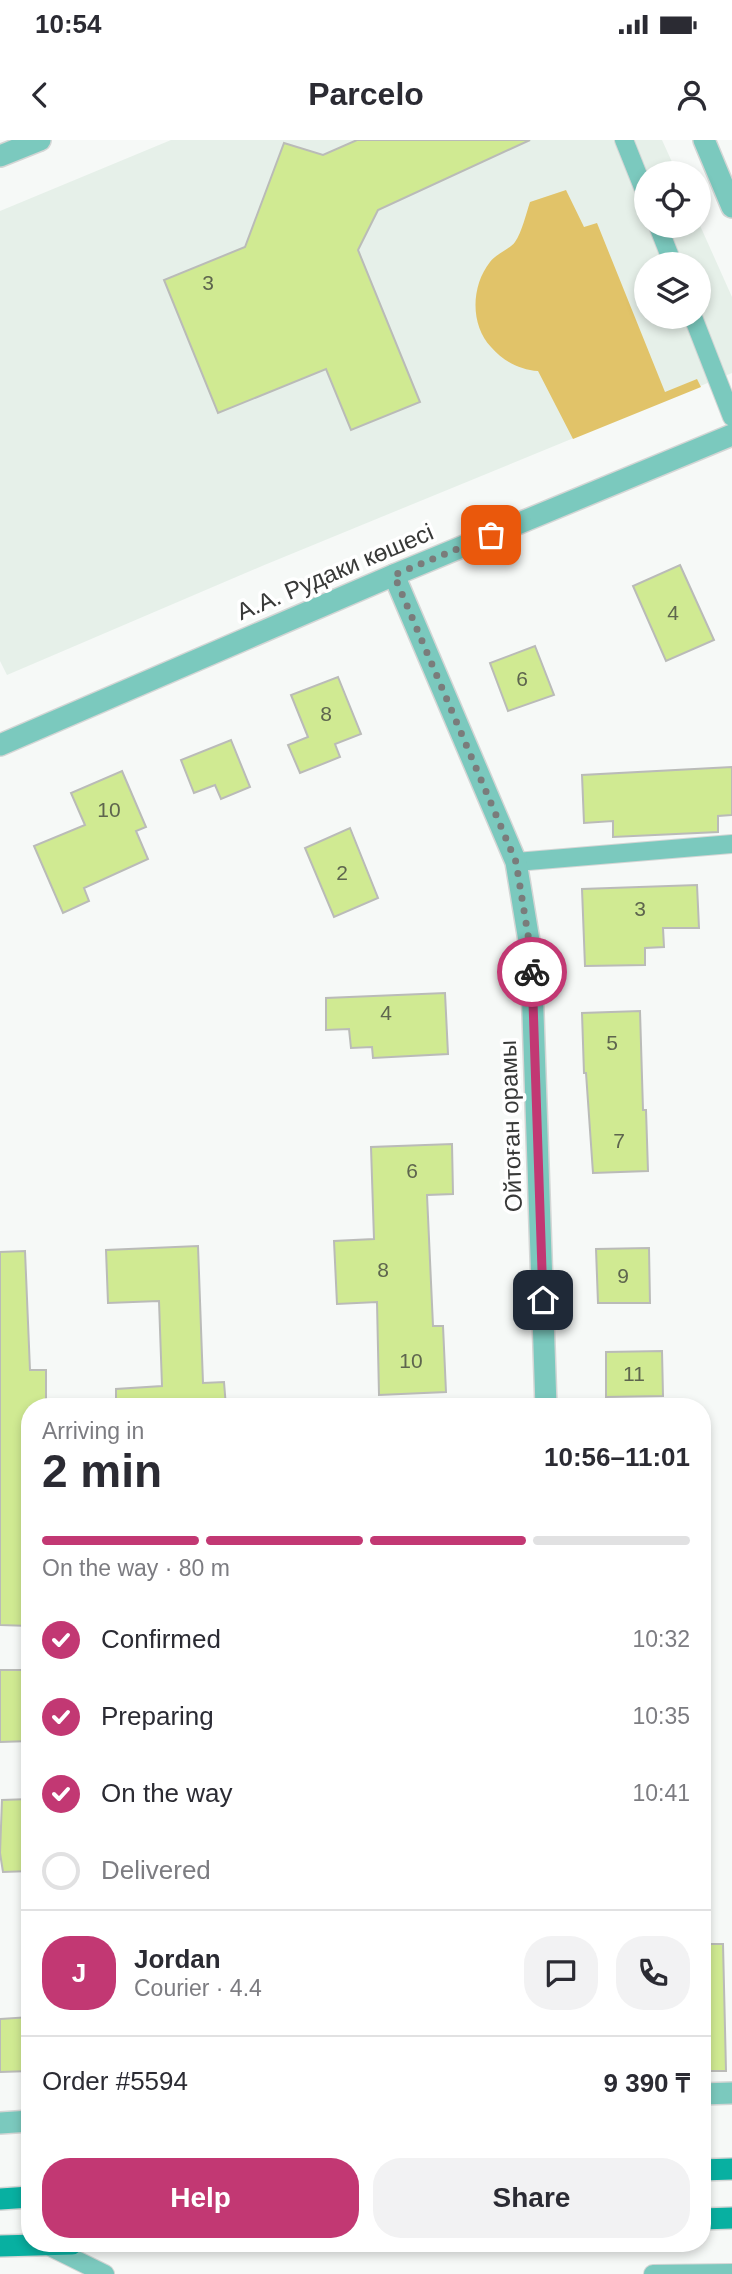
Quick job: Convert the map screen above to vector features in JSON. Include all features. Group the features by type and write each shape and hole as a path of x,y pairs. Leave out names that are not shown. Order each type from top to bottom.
{"main road":[{"path":"711,2170 732,2169"},
{"path":"0,2199 21,2198"},
{"path":"711,2219 732,2218"},
{"path":"0,2246 21,2246"}],"street":[{"path":"0,156 40,140"},
{"path":"704,140 732,207"},
{"name":"А.А. Рудаки көшесі","path":"0,745 394,575 732,435"},
{"name":"Ойтоған орамы","path":"394,575 516,862 531,953 546,1398"},
{"path":"711,2094 732,2093"},
{"path":"0,2123 21,2122"}],"lane":[{"path":"624,140 634,165"},
{"path":"698,329 732,417"},
{"path":"516,862 732,844"},
{"path":"60,2252 105,2274"},
{"path":"653,2274 732,2273"}],"shaded area":[{"path":"171,140 662,140 672,161 634,161 634,238 706,238 732,297 732,373 262,566 7,675 0,661 0,211"},
{"path":"566,190 584,227 597,223 634,315 634,329 640,329 665,392 697,379 701,387 573,439 538,371 518,367 496,352 484,338 476,317 479,282 493,259 515,242 530,202"}],"building":[{"path":"357,140 530,140 378,210 358,250 420,402 351,430 326,369 218,413 164,280 245,247 284,143 323,155"},
{"path":"680,565 714,640 666,661 633,586"},
{"path":"535,646 554,695 508,711 490,663"},
{"path":"338,677 361,734 335,744 340,757 300,773 288,745 308,737 291,695"},
{"path":"231,740 250,787 221,799 215,785 194,793 181,760"},
{"path":"732,767 732,815 718,816 718,832 613,837 613,821 584,823 582,775"},
{"path":"122,771 146,827 136,831 148,859 84,888 89,901 63,913 34,846 85,825 71,793"},
{"path":"350,828 378,898 334,917 305,848"},
{"path":"697,885 699,928 663,928 664,947 645,948 645,965 585,966 582,889"},
{"path":"445,993 448,1054 373,1058 372,1047 351,1048 349,1029 326,1030 326,998"},
{"path":"640,1011 648,1171 593,1173 584,1073 582,1013"},
{"path":"452,1144 453,1194 427,1195 433,1326 443,1326 446,1392 379,1395 377,1302 337,1304 334,1241 374,1239 371,1147"},
{"path":"198,1246 203,1383 224,1382 225,1398 116,1398 116,1389 162,1386 159,1301 108,1303 106,1250"},
{"path":"649,1248 650,1303 598,1303 596,1249"},
{"path":"25,1251 30,1370 46,1370 46,1398 21,1398 21,1626 0,1625 0,1252"},
{"path":"662,1351 663,1396 606,1397 606,1352"},
{"path":"0,1670 21,1670 21,1741 0,1742"},
{"path":"21,1799 21,1871 3,1872 0,1853 2,1800"},
{"path":"711,1944 723,1944 726,2071 711,2071"},
{"path":"21,2018 21,2071 0,2072 0,2019"}],"way so far":[{"path":"491,535 394,575 516,862 532,972"}],"route":[{"path":"532,972 543,1300"}]}
